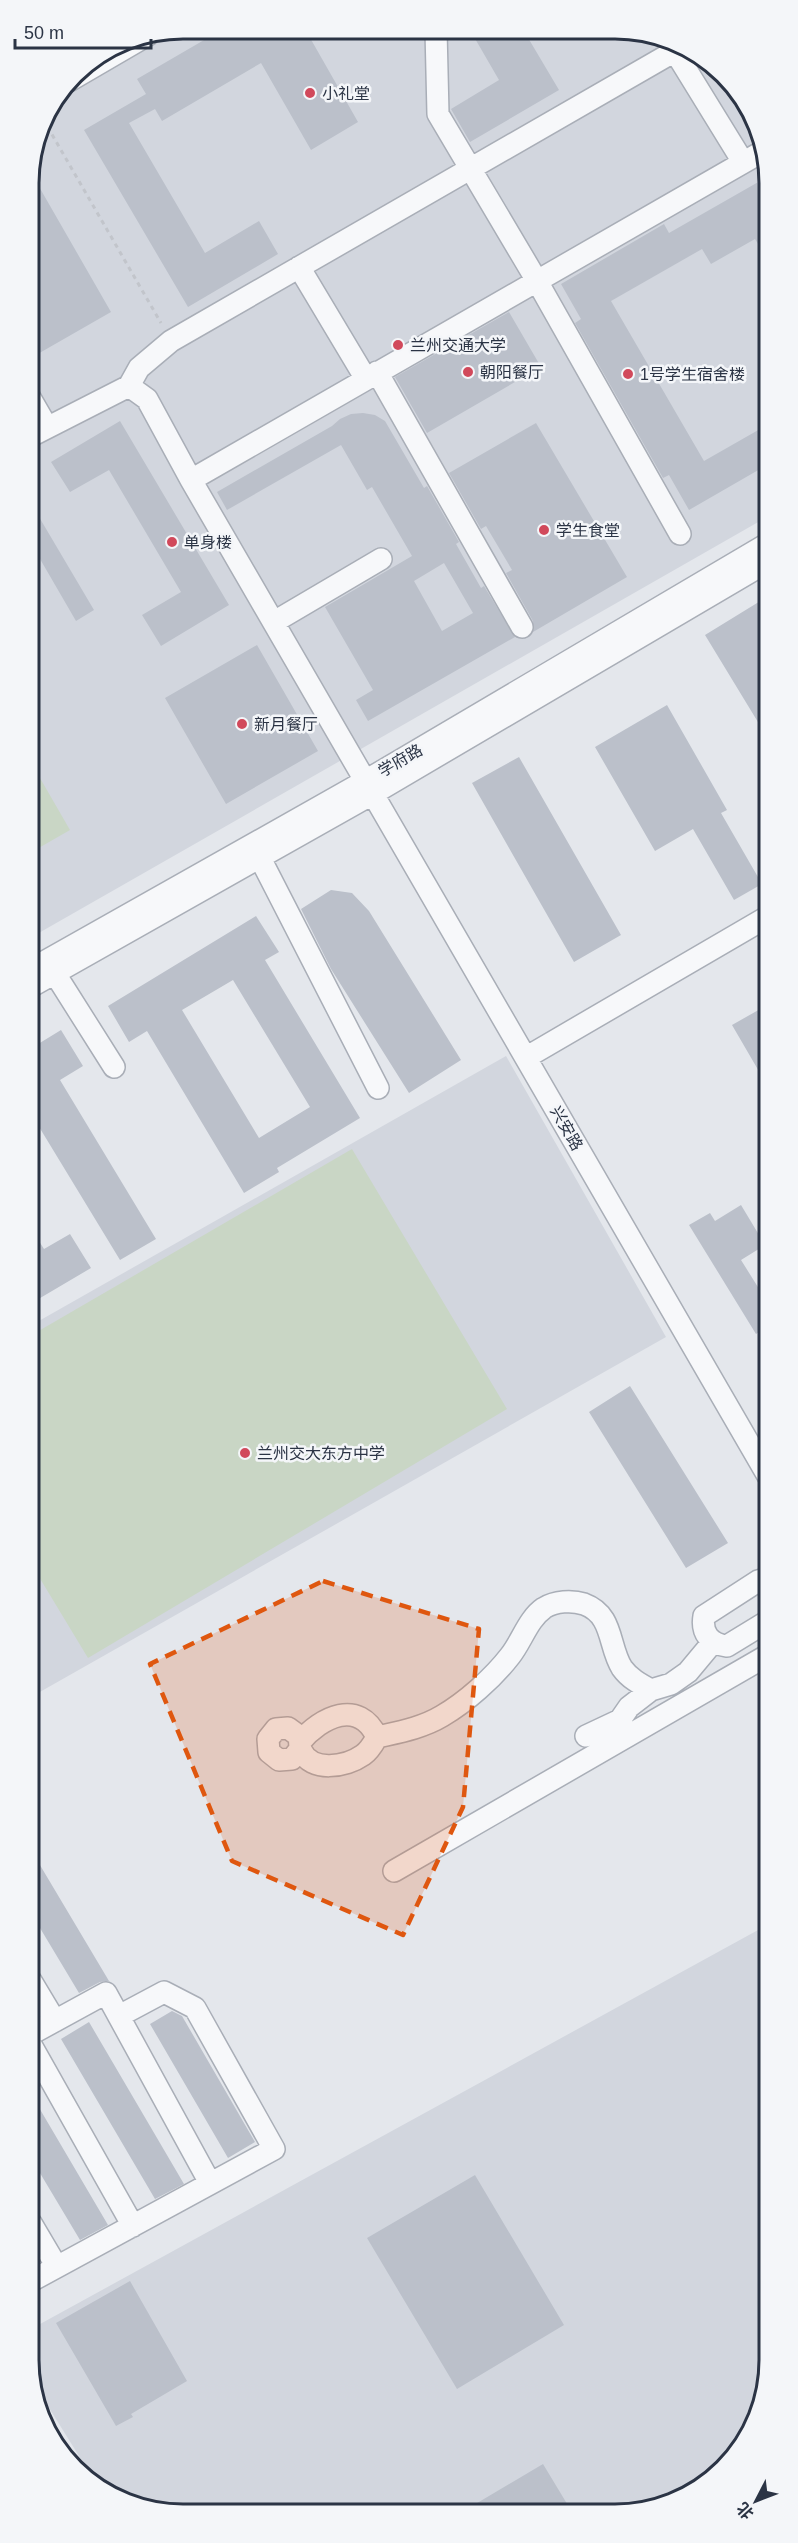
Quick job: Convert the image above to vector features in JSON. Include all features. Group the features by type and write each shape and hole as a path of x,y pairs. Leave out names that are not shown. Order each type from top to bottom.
{"street":[{"path":"436,39 438,114 472,168 680,534"},
{"path":"39,431 129,386 139,368 171,341 472,168 669,50"},
{"path":"676,53 743,162"},
{"path":"190,480 756,155"},
{"path":"299,267 372,375 522,627"},
{"name":"兴安路","path":"129,386 147,399 190,480 371,787 759,1460"},
{"path":"39,413 47,427"},
{"name":"学府路","path":"43,968 260,858 371,787 759,549"},
{"path":"274,622 381,559"},
{"name":"学府路","path":"43,968 371,787 759,567"},
{"path":"260,858 378,1088"},
{"path":"527,1057 759,922"},
{"path":"43,968 114,1067"},
{"path":"759,1581 704,1616 704,1630 713,1642 727,1646 759,1626"},
{"path":"377,1737 366,1720 352,1714 327,1719 312,1728 300,1745 313,1762 328,1767 356,1760 372,1746 377,1737 410,1730 441,1716 477,1689 510,1657 534,1617 544,1608 556,1603 584,1604 597,1612 607,1623 615,1654 623,1669 635,1682 651,1690"},
{"path":"586,1736 620,1720 629,1707 651,1690 671,1684 688,1672 713,1642"},
{"path":"394,1871 759,1660"},
{"path":"39,2277 274,2149 195,2008 164,1992 119,2016"},
{"path":"39,2030 106,1993 210,2183"},
{"path":"39,1994 55,2021"},
{"path":"39,2059 133,2226"},
{"path":"39,2237 57,2267"}],"path":[{"path":"49,130 171,341"}],"highlighted area":[{"path":"323,1581 479,1629 463,1807 403,1935 232,1861 150,1664"}],"shaded area":[{"name":"兰州交通大学","path":"183,39 615,39 634,40 661,47 687,58 703,69 717,81 740,111 751,137 758,164 759,522 39,933 39,174 44,146 58,111 88,75 111,58 146,44"},
{"name":"兰州交大东方中学","path":"506,1056 666,1337 39,1692 39,1321"},
{"path":"759,1929 759,2369 751,2406 740,2432 717,2462 687,2485 643,2501 615,2504 183,2504 155,2501 111,2485 85,2465 46,2404 39,2369 39,2325"}],"green space":[{"path":"39,776 70,830 39,848"},
{"name":"兰州交大东方中学","path":"352,1149 507,1409 88,1658 39,1577 39,1331"}],"building":[{"path":"206,39 311,39 358,122 311,150 261,63 162,121 155,109 129,123 205,253 259,221 278,254 188,307 84,130 146,94 137,79"},
{"path":"475,39 529,39 559,90 470,142 451,109 499,80"},
{"name":"1号学生宿舍楼","path":"759,182 759,245 755,239 711,264 702,249 611,301 704,461 759,430 759,470 689,510 669,475 663,478 575,323 581,319 561,284 664,224 669,233"},
{"path":"39,187 111,312 39,353"},
{"name":"朝阳餐厅","path":"509,312 541,367 427,433 395,377"},
{"path":"351,414 375,415 385,421 424,488 427,486 459,542 456,544 481,588 484,586 515,637 368,721 356,700 373,690 325,607 412,556 372,487 367,490 341,445 227,510 217,492","holes":["444,563 473,613 442,631 414,581"]},
{"name":"单身楼","path":"120,421 229,605 161,646 142,615 181,592 109,470 70,492 51,462"},
{"name":"学生食堂","path":"536,423 627,577 533,632 533,621 506,573 512,570 486,526 481,529 449,473"},
{"path":"39,517 94,610 76,621 39,557"},
{"path":"759,602 759,724 705,635"},
{"name":"新月餐厅","path":"257,645 318,751 226,804 165,698"},
{"path":"667,705 727,810 721,813 759,879 759,886 734,900 693,829 655,851 595,747"},
{"path":"519,757 621,935 574,962 472,783"},
{"path":"331,890 352,893 369,911 461,1060 409,1093 331,969 301,909"},
{"path":"256,916 279,952 265,960 360,1118 277,1168 279,1172 244,1193 147,1031 129,1042 108,1006","holes":["233,980 310,1107 259,1138 182,1010"]},
{"path":"759,1010 759,1072 732,1025"},
{"path":"61,1030 83,1066 60,1080 156,1239 120,1260 39,1127 39,1043"},
{"path":"741,1205 759,1235 759,1249 741,1260 759,1289 759,1332 756,1334 689,1225 710,1213 715,1221"},
{"path":"70,1234 91,1268 39,1299 39,1241 44,1249"},
{"path":"630,1386 728,1543 686,1568 589,1412"},
{"path":"39,1863 109,1981 100,1982 79,1993 39,1926"},
{"path":"172,2011 182,2016 255,2142 228,2158 150,2024"},
{"path":"89,2022 184,2184 155,2199 61,2039"},
{"path":"39,2108 108,2225 80,2240 39,2171"},
{"path":"475,2175 564,2325 457,2389 367,2238"},
{"path":"130,2281 187,2381 131,2414 133,2417 116,2426 56,2323"},
{"path":"543,2464 567,2504 476,2504"}],"place":[{"name":"小礼堂","path":"310,93"},
{"name":"兰州交通大学","path":"398,345"},
{"name":"朝阳餐厅","path":"468,372"},
{"name":"1号学生宿舍楼","path":"628,374"},
{"name":"学生食堂","path":"544,530"},
{"name":"单身楼","path":"172,542"},
{"name":"新月餐厅","path":"242,724"},
{"name":"兰州交大东方中学","path":"245,1453"}]}
